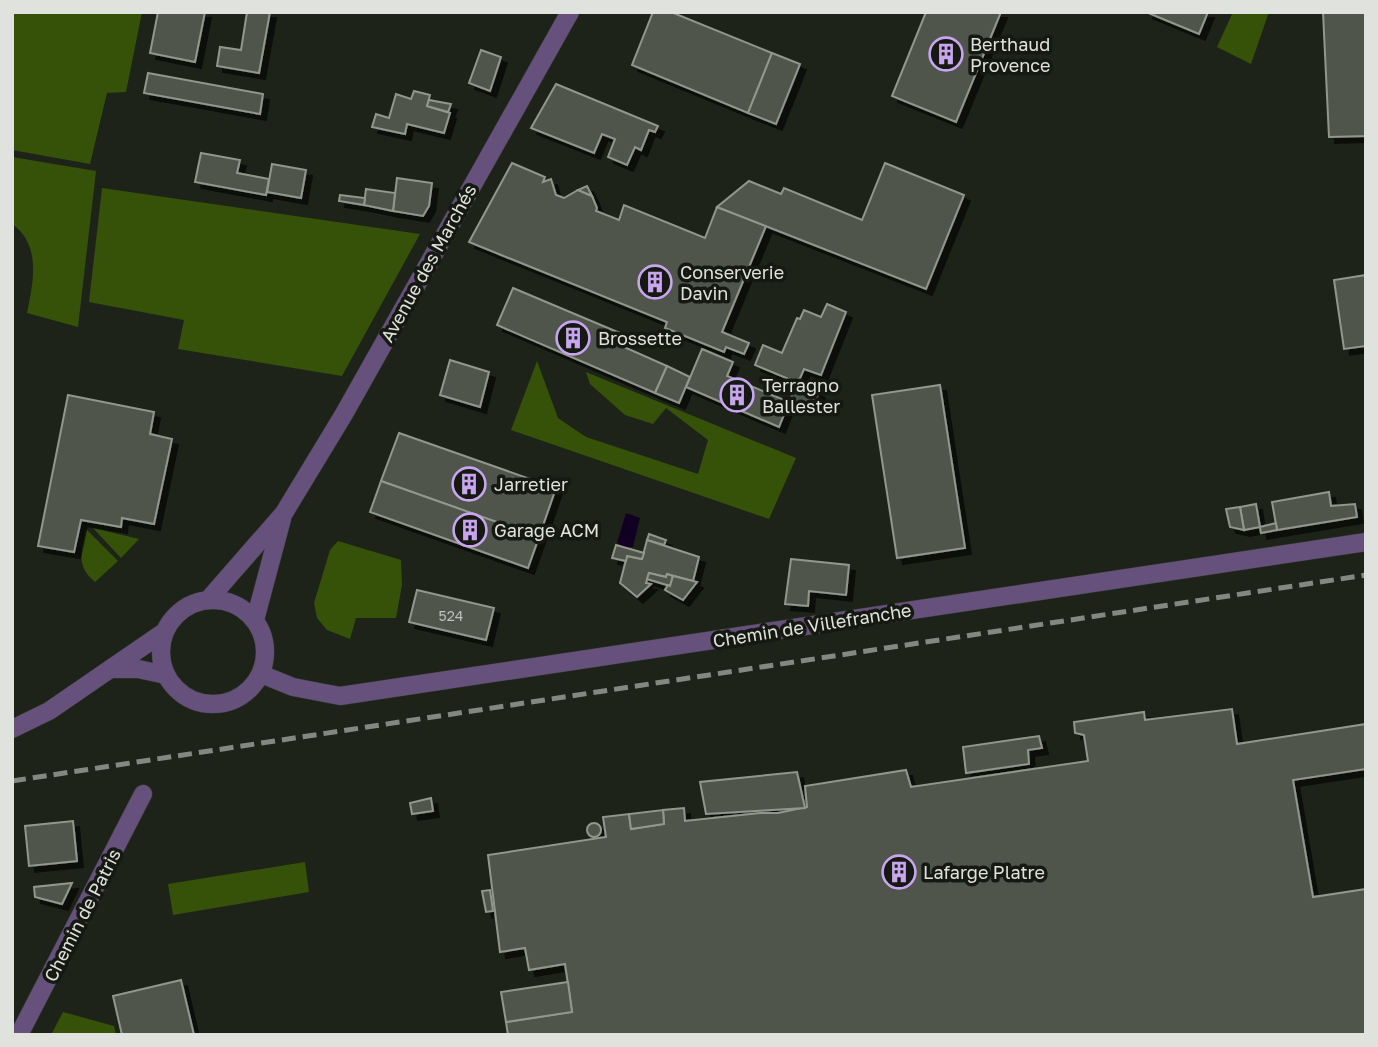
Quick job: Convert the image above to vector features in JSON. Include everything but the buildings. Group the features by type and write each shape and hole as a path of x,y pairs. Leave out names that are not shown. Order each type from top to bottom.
{"street":[{"name":"Avenue des Marchés","path":"208,600 284,513 344,414 570,12"},
{"name":"Avenue des Marchés","path":"255,620 284,513"},
{"name":"Chemin de Villefranche","path":"261,674 293,687 340,696 1366,542"},
{"path":"208,600 226,601 242,608 255,620 262,633 265,660 261,674 242,696 213,705 185,696 174,687 166,675 160,646 164,632 182,609 208,600"},
{"path":"12,729 49,711 164,632"},
{"path":"112,669 138,668 166,675"},
{"name":"Chemin de Patris","path":"19,1035 143,794"}],"green space":[{"path":"12,12 142,12 126,92 107,93 90,164 12,150"},
{"path":"1233,12 1269,12 1251,64 1217,47"},
{"path":"12,157 96,171 78,327 27,313 33,277 32,253 22,233 12,224"},
{"path":"102,188 420,234 342,376 178,349 184,320 89,302"},
{"path":"537,361 558,418 586,437 698,474 708,440 666,408 653,424 625,415 590,384 586,372 796,458 769,519 511,430"},
{"path":"93,528 139,539 121,558"},
{"path":"86,529 118,561 95,582 82,564"},
{"path":"338,541 401,560 402,585 396,618 356,618 350,639 327,630 317,618 314,603 330,550"},
{"path":"305,862 309,892 173,915 168,884"},
{"path":"63,1012 114,1026 116,1035 51,1035"}],"shaded area":[{"path":"626,513 640,518 633,547 617,543"}],"railway":[{"path":"12,781 1366,575"}],"place":[{"name":"Berthaud Provence","path":"946,54"},
{"name":"Conserverie Davin","path":"655,282"},
{"name":"Brossette","path":"573,338"},
{"name":"Terragno Ballester","path":"737,395"},
{"name":"Jarretier","path":"469,484"},
{"name":"Garage ACM","path":"470,530"},
{"name":"Lafarge Platre","path":"899,872"}]}
